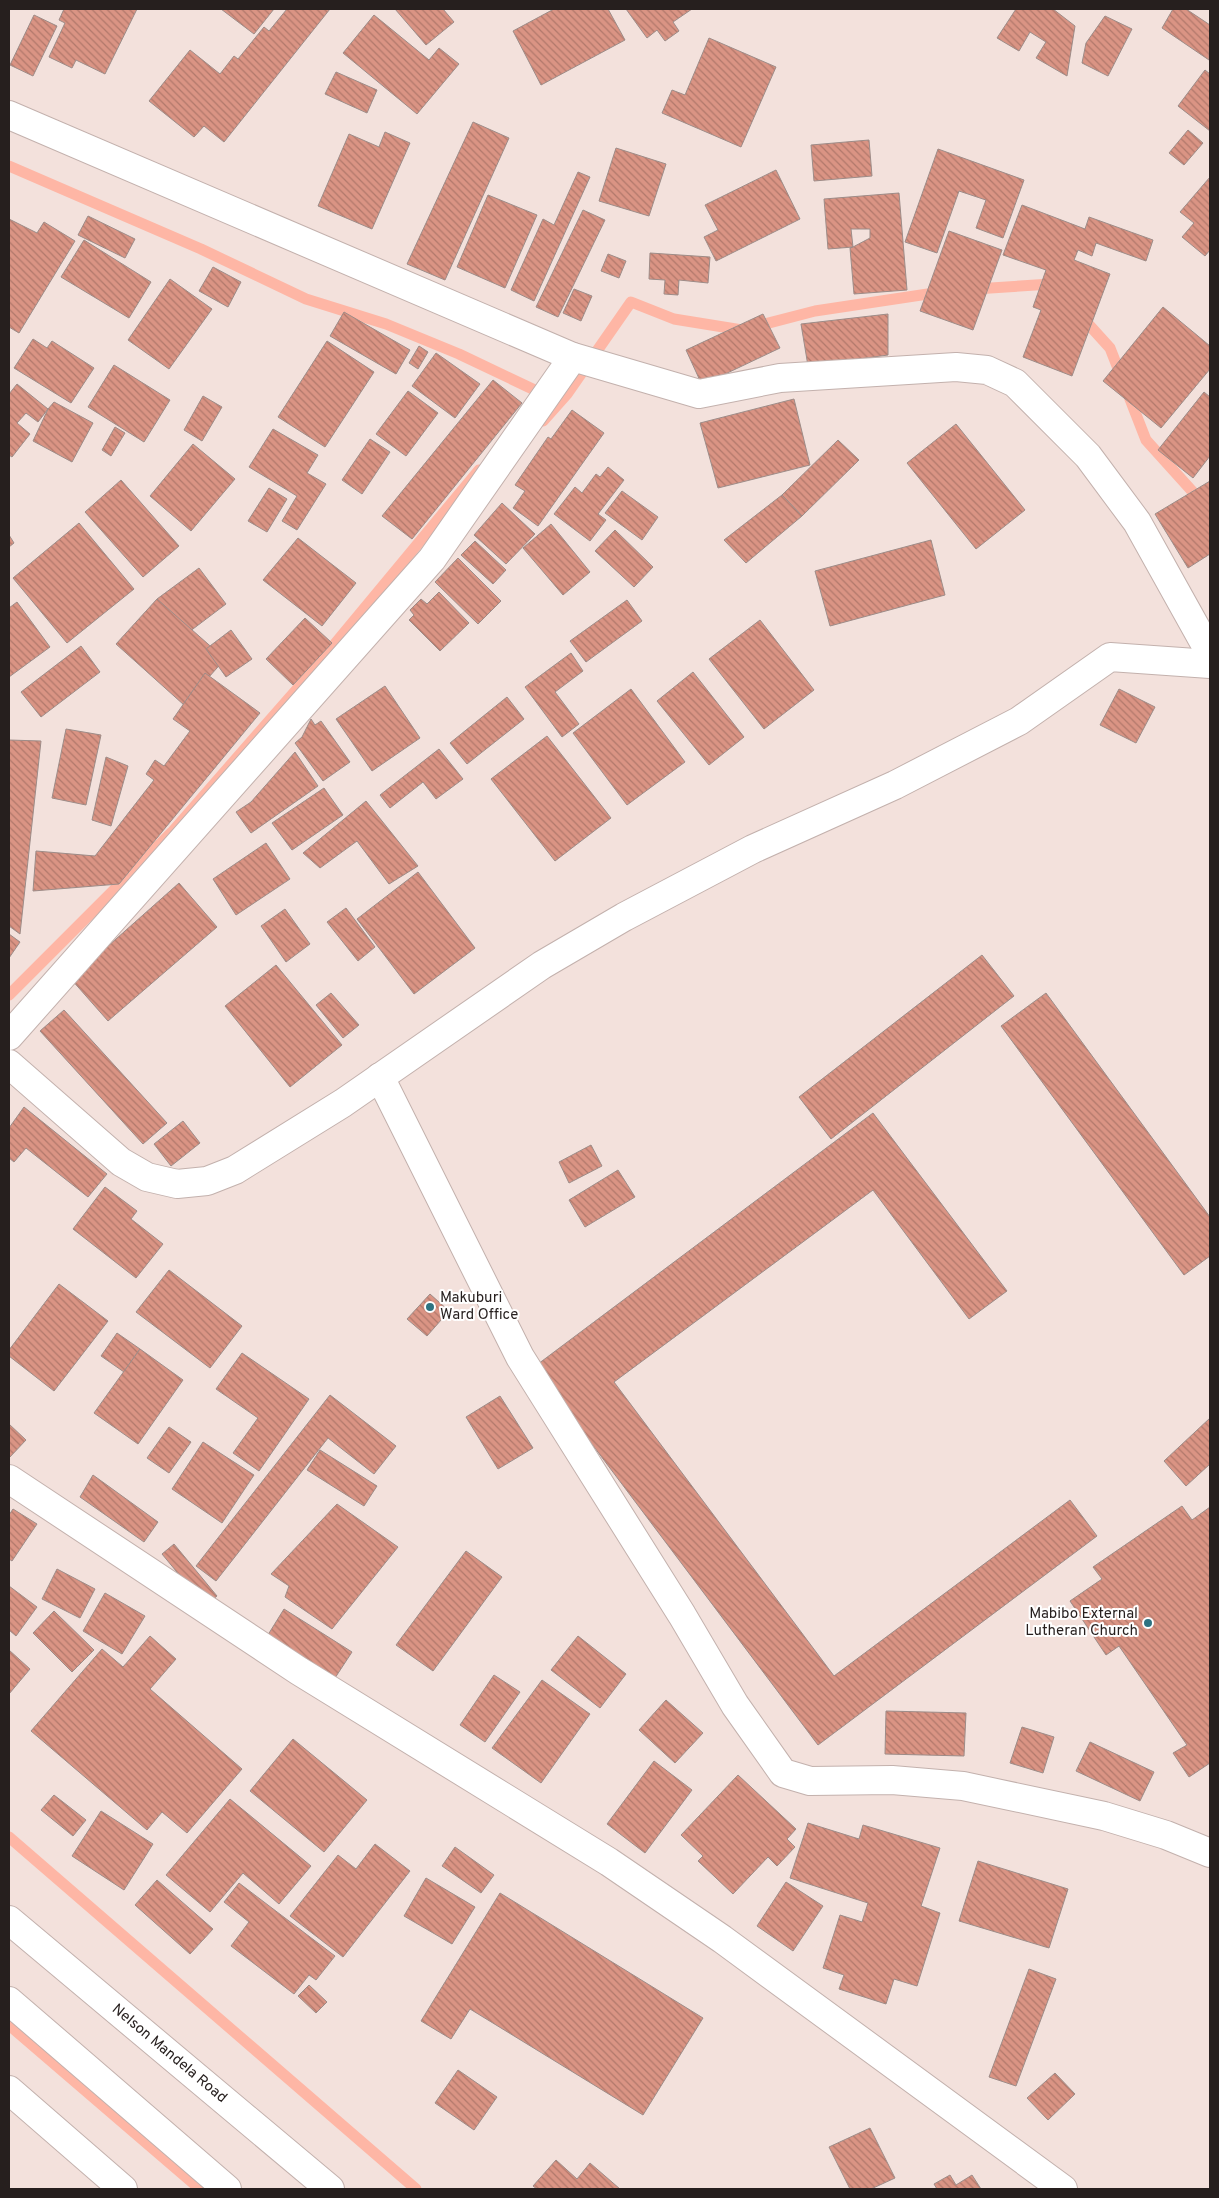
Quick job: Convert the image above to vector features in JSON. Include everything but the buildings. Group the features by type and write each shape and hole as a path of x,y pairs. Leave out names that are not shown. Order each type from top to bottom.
{"street":[{"path":"9,115 572,357 699,394 780,378 956,367 987,370 1015,382 1088,456 1137,522 1210,653"},
{"path":"9,1036 432,559 572,357"},
{"path":"9,1064 121,1162 147,1177 177,1184 207,1181 235,1170 343,1103 542,966 624,917 753,849 895,785 1019,721 1110,657 1210,664"},
{"path":"380,1076 520,1357 682,1615 735,1705 783,1773 810,1781 892,1780 980,1790 1104,1816 1166,1835 1210,1852"},
{"path":"9,1479 299,1671 609,1862 722,1940 1063,2189"},
{"name":"Nelson Mandela Road","path":"9,1920 330,2189"},
{"path":"9,2001 227,2189"},
{"path":"9,2090 123,2189"}],"waterway":[{"path":"9,166 201,249 306,299 386,324 459,354 541,393 537,397"},
{"path":"975,289 1051,284 1054,288"},
{"path":"543,421 567,394 631,302 674,319 742,330 815,311 941,292"},
{"path":"1081,316 1110,348 1146,440 1210,511"},
{"path":"9,995 172,832 304,681 479,470"},
{"path":"9,1837 416,2189"},
{"path":"9,2025 200,2189"}],"place":[{"name":"Makuburi Ward Office","path":"430,1307"},
{"name":"Mabibo External Lutheran Church","path":"1148,1623"}]}
